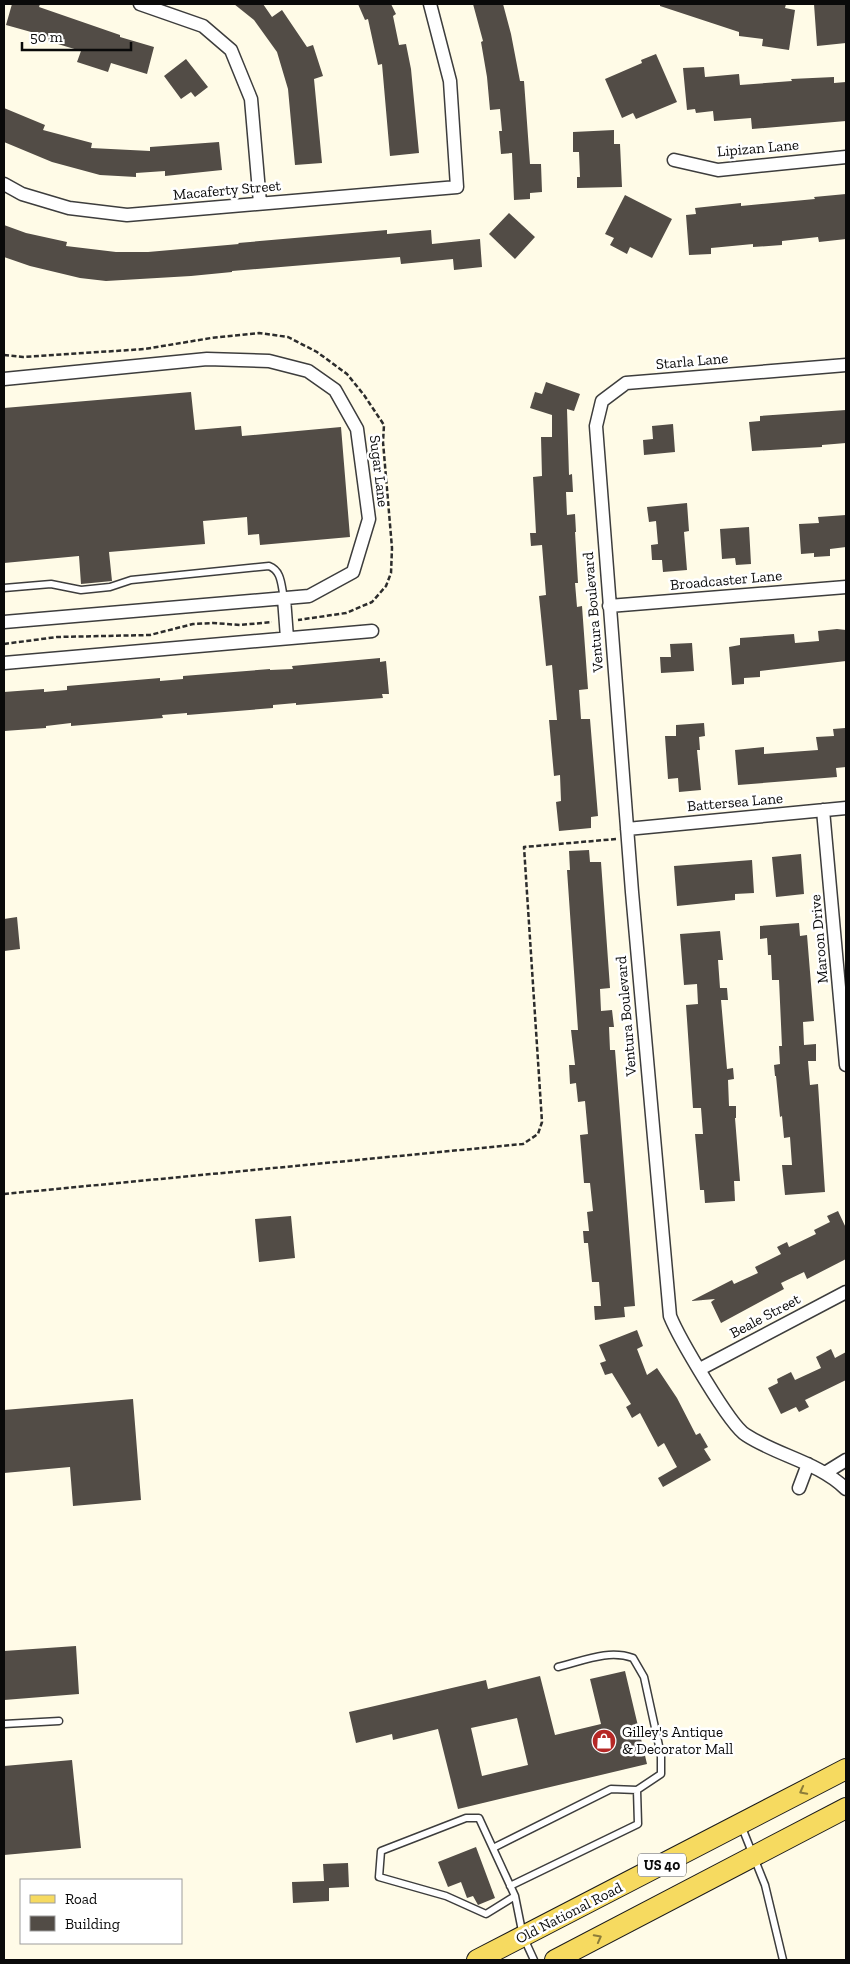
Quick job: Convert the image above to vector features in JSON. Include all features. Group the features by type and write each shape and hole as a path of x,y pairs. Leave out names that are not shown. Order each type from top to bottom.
{"main road":[{"name":"Old National Road","path":"477,1960 846,1768"},
{"name":"US 40","path":"555,1960 846,1808"}],"street":[{"path":"140,4 203,26 231,50 251,99 260,203"},
{"name":"Macaferty Street","path":"4,184 22,194 69,208 127,215 457,187 450,81 430,4"},
{"name":"Lipizan Lane","path":"674,160 718,170 846,157"},
{"name":"Sugar Lane","path":"4,379 207,359 269,361 308,371 336,390 357,429 369,519 353,572 309,596 4,622"},
{"name":"Starla Lane","path":"597,457 596,426 602,401 626,383 846,366"},
{"name":"Ventura Boulevard","path":"597,457 627,834 670,1316 675,1330 731,1419 743,1434 835,1478 846,1489"},
{"name":"Broadcaster Lane","path":"609,606 846,587"},
{"path":"284,598 287,638"},
{"path":"4,663 372,631"},
{"name":"Battersea Lane","path":"627,834 846,808"},
{"name":"Maroon Drive","path":"823,810 846,1065"},
{"name":"Beale Street","path":"700,1369 846,1292"},
{"path":"825,1473 846,1460"},
{"path":"799,1488 808,1464"}],"lane":[{"path":"4,588 51,584 81,590 110,587 131,580 252,566 269,566 275,568 280,575 284,598"},
{"path":"493,1848 611,1789 638,1790 661,1774 661,1755 644,1677 633,1658 624,1655 608,1654 558,1667"},
{"path":"4,1724 59,1721"},
{"path":"510,1886 638,1824 638,1790"},
{"path":"515,1896 486,1914 446,1896 379,1877 382,1851 466,1818 480,1818 515,1896 523,1936 534,1960"},
{"path":"741,1824 765,1885 783,1960"}],"path":[{"path":"4,355 23,357 145,349 211,338 259,334 288,337 317,352 347,374 384,425 383,442 392,548 391,573 386,586 372,602 346,613 240,625 193,624 150,635 57,637 4,644"},
{"path":"4,1194 523,1144 538,1134 542,1122 524,847 627,834"}],"building":[{"path":"12,4 40,4 39,7 120,35 120,37 154,47 147,74 111,63 108,72 77,62 81,51 48,41 49,37 6,25"},
{"path":"234,4 263,4 272,17 282,10 307,47 313,45 323,76 314,79 322,163 295,165 288,89 277,52 254,20"},
{"path":"358,4 391,4 396,14 393,16 399,45 406,44 411,69 419,153 390,156 382,64 378,65 368,19 365,20"},
{"path":"473,4 503,4 520,81 524,81 530,164 541,164 542,192 530,193 530,199 514,200 512,153 501,154 499,131 502,131 500,109 490,110 481,42 483,41"},
{"path":"660,4 786,4 785,8 795,10 789,50 762,46 763,39 739,36 739,32 660,6"},
{"path":"814,4 846,4 846,43 817,46"},
{"path":"656,54 677,102 636,119 633,113 622,118 605,79 642,63 641,60"},
{"path":"186,59 208,87 195,97 191,92 181,99 164,76"},
{"path":"704,67 705,77 739,74 740,85 792,81 791,79 834,77 834,83 846,82 846,121 752,129 751,118 714,121 713,111 696,113 695,109 687,110 683,68"},
{"path":"4,108 45,125 43,130 92,143 91,148 150,151 150,147 219,142 222,170 165,176 165,171 136,173 136,177 100,175 52,162 4,142"},
{"path":"614,130 614,144 620,144 622,187 577,188 577,177 580,177 579,152 573,152 573,132"},
{"path":"846,194 846,239 819,242 818,237 782,241 782,245 753,247 753,244 711,248 711,254 689,255 686,215 696,214 695,208 741,203 741,206"},
{"path":"625,195 672,219 652,258 630,247 627,254 610,245 614,238 605,234"},
{"path":"509,213 535,237 515,259 489,234"},
{"path":"4,225 26,233 67,242 66,246 116,252 148,252 387,230 387,234 431,230 432,244 480,239 482,267 454,270 453,259 401,264 400,257 191,276 106,281 80,278 30,266 4,257"},
{"path":"546,382 580,394 574,411 567,409 569,475 572,474 573,492 566,492 567,515 575,514 578,583 575,583 577,607 582,606 588,689 579,690 581,719 590,719 598,816 591,817 591,828 559,831 556,802 561,801 560,775 554,776 549,720 557,720 552,665 546,666 539,596 546,595 542,545 531,546 530,533 536,533 533,477 542,476 541,437 552,437 552,415 530,408 535,392 542,394"},
{"path":"191,392 195,430 241,426 242,436 341,427 350,537 260,545 259,534 248,535 247,517 203,521 205,544 109,552 112,581 81,584 79,556 4,563 4,408"},
{"path":"846,410 846,443 822,445 822,447 752,451 749,422 760,421 760,416"},
{"path":"673,424 675,452 644,455 643,440 653,439 652,426"},
{"path":"687,503 689,531 684,532 687,570 663,572 662,560 652,560 651,545 658,544 656,521 649,522 647,507"},
{"path":"846,515 846,547 830,549 830,556 814,557 814,553 801,554 799,524 819,523 818,517"},
{"path":"749,527 751,564 736,565 735,558 722,559 720,529"},
{"path":"846,630 846,661 760,671 760,677 744,678 744,684 732,685 729,647 740,645 740,638 794,634 795,643 819,641 818,631"},
{"path":"692,643 694,671 661,673 660,657 671,657 670,644"},
{"path":"380,658 380,662 386,661 389,694 382,694 383,698 273,705 273,708 187,715 187,713 162,715 163,718 71,726 71,723 46,726 46,728 4,731 4,692 44,689 44,692 67,690 67,686 160,678 160,681 183,679 183,676 293,669 292,666"},
{"path":"704,723 705,736 699,737 700,750 697,750 701,790 679,792 678,778 668,779 665,736 676,736 676,725"},
{"path":"845,728 846,767 836,768 837,777 738,785 735,750 764,747 764,754 818,750 816,737 834,736 833,729"},
{"path":"589,850 590,862 601,862 610,988 600,989 601,1011 612,1010 614,1027 609,1027 610,1050 615,1050 635,1306 624,1307 625,1317 595,1320 594,1306 601,1306 599,1282 592,1282 588,1243 584,1243 583,1231 589,1231 587,1212 593,1211 590,1183 584,1183 580,1135 588,1134 585,1101 578,1102 576,1083 570,1084 569,1065 575,1065 571,1030 578,1030 567,870 570,870 569,851"},
{"path":"801,854 804,894 776,897 772,857"},
{"path":"752,860 754,893 735,894 735,900 677,906 674,866"},
{"path":"17,917 20,949 4,951 4,919"},
{"path":"799,923 800,936 807,935 814,1021 803,1022 804,1045 816,1044 816,1061 808,1061 810,1085 818,1084 825,1192 785,1195 782,1165 792,1165 790,1137 784,1138 782,1116 780,1117 774,1065 780,1064 779,1046 782,1046 779,980 772,980 771,955 768,955 767,938 760,939 760,926"},
{"path":"720,931 723,960 718,960 720,988 727,988 728,1000 721,1000 727,1069 733,1068 734,1079 728,1080 729,1106 736,1106 735,1118 740,1181 734,1181 735,1201 705,1203 704,1190 700,1190 695,1134 703,1134 701,1108 693,1108 686,1005 698,1004 697,984 684,985 680,934"},
{"path":"838,1211 846,1228 846,1259 807,1279 804,1272 781,1283 784,1289 721,1323 711,1302 715,1299 691,1301 732,1280 734,1284 758,1273 755,1267 781,1254 777,1247 787,1242 789,1247 816,1234 814,1230 830,1222 827,1216"},
{"path":"291,1216 295,1258 259,1262 255,1219"},
{"path":"637,1330 643,1346 637,1349 647,1375 657,1368 677,1398 696,1435 700,1433 708,1447 704,1449 711,1460 663,1487 658,1478 677,1467 664,1443 658,1447 640,1413 632,1418 626,1407 631,1404 612,1373 605,1375 600,1363 606,1361 599,1345"},
{"path":"831,1349 835,1358 846,1352 846,1380 805,1400 809,1407 799,1412 796,1407 781,1414 768,1388 778,1383 777,1379 791,1372 795,1380 821,1368 816,1357"},
{"path":"133,1399 141,1500 73,1506 70,1467 4,1473 4,1410"},
{"path":"76,1646 79,1694 4,1700 4,1651"},
{"name":"Gilley's Antique & Decorator Mall","path":"625,1671 647,1764 458,1809 438,1729 393,1740 392,1734 356,1743 349,1712 486,1680 488,1689 540,1676 555,1735 601,1724 590,1679","holes":["517,1718 528,1765 482,1776 471,1728"]},
{"path":"72,1760 81,1848 4,1855 4,1766"},
{"path":"476,1847 495,1898 478,1905 473,1896 467,1898 461,1882 448,1887 438,1862"},
{"path":"348,1863 349,1887 329,1888 329,1901 293,1903 292,1882 324,1881 323,1864"}],"place":[{"name":"Gilley's Antique & Decorator Mall","path":"604,1741"}]}
